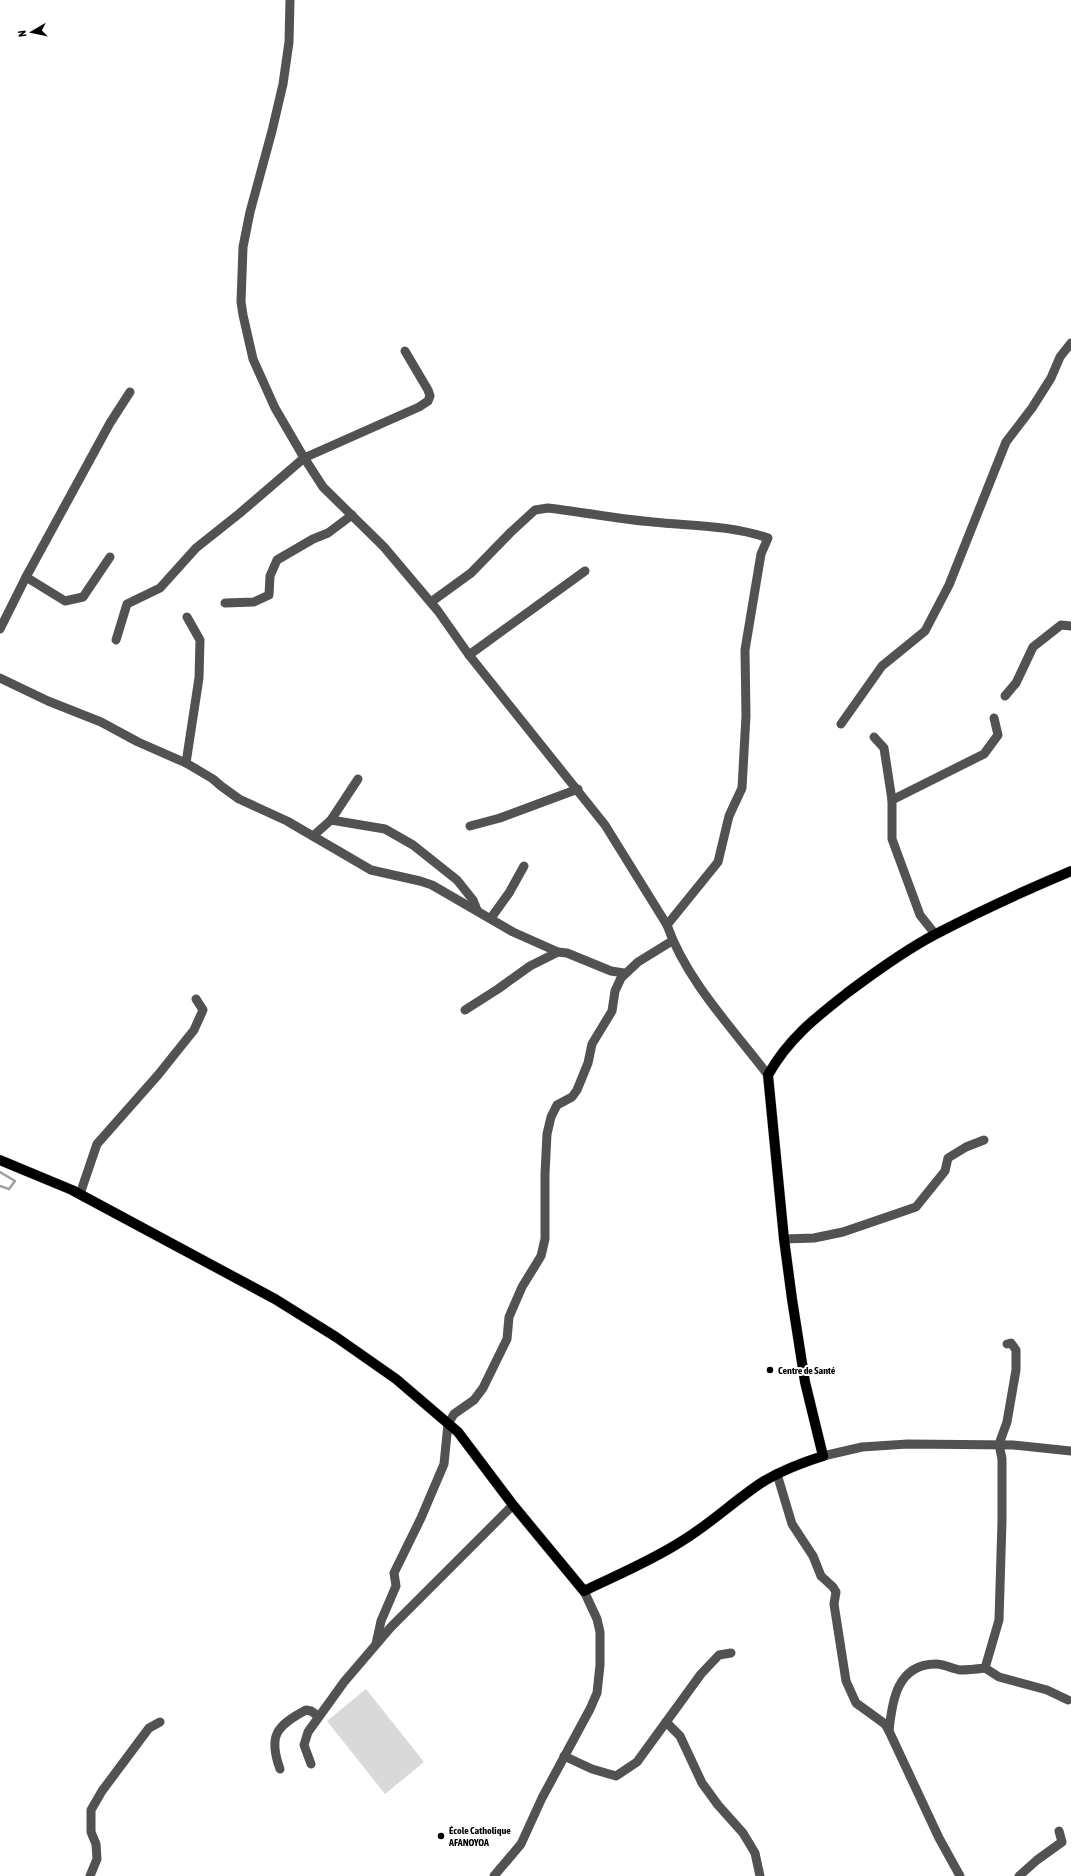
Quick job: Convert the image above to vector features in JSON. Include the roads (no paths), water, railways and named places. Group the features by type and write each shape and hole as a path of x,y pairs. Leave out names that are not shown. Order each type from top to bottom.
{"main road":[{"path":"0,1160 80,1194 275,1299 336,1337 396,1379 448,1424 469,1446 513,1505 584,1591 656,1557 677,1544 761,1483 798,1464 823,1456 803,1367 784,1240 768,1075 780,1055 795,1037 832,1005 867,978 936,934 1071,871"}],"street":[{"path":"290,0 289,42 283,84 250,212 243,247 241,302 243,315 253,359 269,397 323,488 384,547 431,602 469,655 578,789 609,831 667,925 672,941 691,972 717,1010 768,1075"},
{"path":"841,724 882,666 926,631 949,585 988,482 1006,442 1032,408 1051,378 1060,357 1071,343"},
{"path":"116,640 127,604 160,588 196,548 240,513 304,458 379,426 419,407 428,401 430,396 428,390 405,351"},
{"path":"0,629 26,577 110,423 130,392"},
{"path":"431,602 471,573 535,510 548,508 653,522 702,525 748,531 768,538 762,554 745,650 746,716 745,762 742,788 730,816 718,862 667,925"},
{"path":"225,603 254,602 269,595 270,576 277,560 313,539 328,533 352,515"},
{"path":"26,577 64,601 83,597 110,556"},
{"path":"469,655 586,571"},
{"path":"186,763 199,678 200,640 188,617"},
{"path":"1005,696 1016,683 1033,647 1061,625 1071,626"},
{"path":"0,678 48,701 101,722 138,742 186,763 213,779 239,798 313,836 371,870 426,883 477,910 513,932 558,952 567,953 611,971 624,973"},
{"path":"892,800 984,754 998,735 994,718"},
{"path":"874,737 884,748 892,800 892,839 920,915 936,934"},
{"path":"313,836 331,820 358,779"},
{"path":"470,826 500,818 578,789"},
{"path":"331,820 385,829 413,845 457,880 473,900 477,910"},
{"path":"491,918 509,893 524,866"},
{"path":"376,1644 381,1621 396,1586 394,1573 421,1518 444,1464 448,1424 454,1414 474,1400 483,1388 508,1339 509,1317 522,1287 541,1256 545,1239 544,1174 551,1117 557,1104 572,1096 577,1090 588,1063 592,1044 612,1011 615,991 624,973 638,962 672,941"},
{"path":"465,1010 530,966 558,952"},
{"path":"80,1194 97,1144 158,1075 194,1030 202,1010 196,999"},
{"path":"784,1240 814,1238 843,1232 916,1207 945,1171 948,1158 966,1147 984,1140"},
{"path":"985,1668 999,1620 1002,1459 999,1444 1007,1422 1016,1370 1016,1350 1011,1343 1007,1344"},
{"path":"823,1456 862,1448 908,1444 999,1444 1071,1451"},
{"path":"778,1474 792,1524 813,1556 821,1576 834,1587 836,1592 834,1604 846,1682 856,1703 884,1724 889,1731 935,1831 960,1876"},
{"path":"311,1764 306,1754 304,1745 308,1732 318,1716 344,1682 376,1644 452,1565 513,1505"},
{"path":"494,1876 521,1844 542,1798 590,1709 599,1685 601,1646 600,1632 597,1619 584,1591"},
{"path":"564,1756 592,1769 616,1776 637,1762 701,1674 719,1655 731,1653"},
{"path":"889,1731 891,1710 898,1687 906,1674 922,1667 937,1664 960,1670 985,1668 999,1676 1047,1690 1068,1700"},
{"path":"280,1769 274,1748 274,1740 282,1727 306,1710 311,1711 318,1716"},
{"path":"90,1876 98,1859 96,1844 91,1832 91,1810 102,1791 144,1734 149,1728 160,1722"},
{"path":"666,1722 680,1736 702,1783 718,1805 743,1833 755,1852 760,1876"},
{"path":"1019,1876 1062,1842 1059,1831"}],"waterway":[{"path":"0,1172 15,1181 9,1189 0,1186"}],"place":[{"name":"Centre de Santé","path":"770,1370"},
{"name":"École Catholique AFANOYOA","path":"441,1836"}]}
